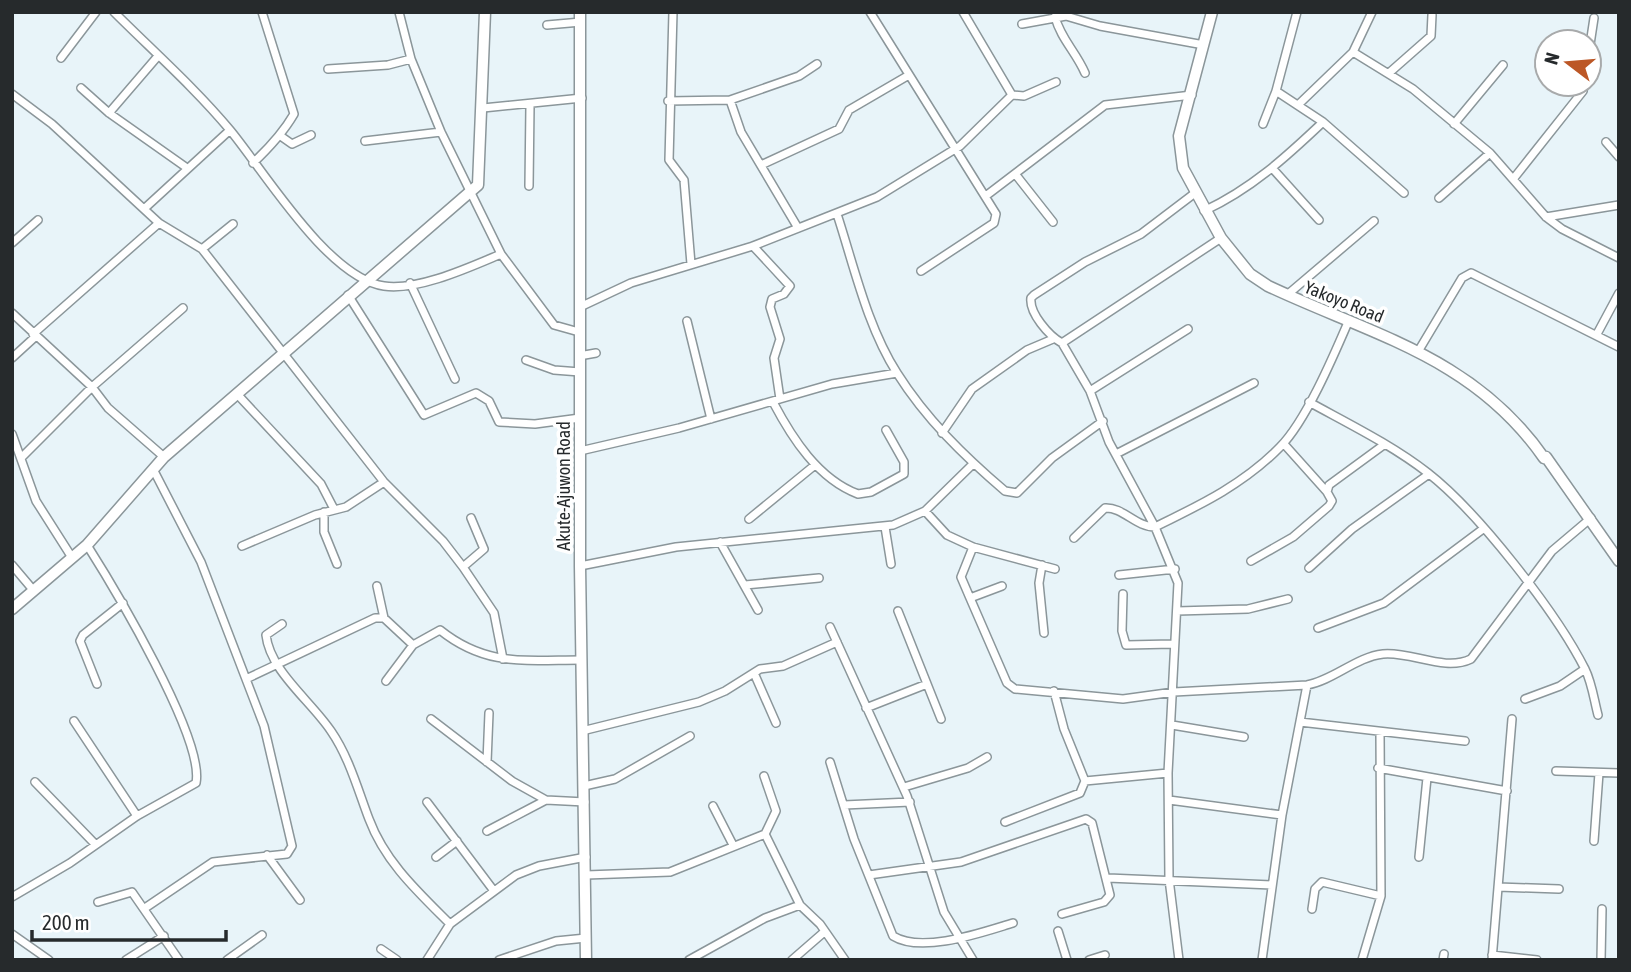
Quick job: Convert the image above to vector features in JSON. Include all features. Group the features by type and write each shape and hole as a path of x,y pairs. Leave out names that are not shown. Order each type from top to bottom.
{"main road":[{"path":"12,610 71,556 87,545 164,457 471,188 478,185 485,12"},
{"name":"Yakoyo Road","path":"1212,12 1179,136 1183,168 1203,211 1221,238 1250,274 1287,295 1419,350 1478,386 1504,410 1546,457 1591,517 1619,561"},
{"name":"Akute-Ajuwon Road","path":"581,17 580,566 586,960"}],"street":[{"path":"61,58 96,12"},
{"path":"114,12 230,130 291,211 334,256 364,281 386,286 410,283 458,272 501,254"},
{"path":"253,163 282,137 284,125 293,117 262,12"},
{"path":"399,12 411,59 441,132 471,188 501,254 554,325 579,332"},
{"path":"673,12 668,101 669,160 684,180 691,264"},
{"path":"870,12 953,148 987,195 996,214 994,223 921,271"},
{"path":"963,12 1012,94 1024,96 1056,82"},
{"path":"1263,124 1276,91 1297,12"},
{"path":"1299,104 1353,52 1373,12"},
{"path":"1389,73 1432,36 1432,15"},
{"path":"547,25 581,17"},
{"path":"1022,24 1055,17 1075,17 1100,26 1204,45"},
{"path":"1055,17 1062,39 1077,54 1085,73"},
{"path":"1592,28 1594,18"},
{"path":"1353,52 1389,73 1490,153 1546,217 1562,229 1619,258"},
{"path":"109,113 158,56"},
{"path":"328,69 388,65 411,59"},
{"path":"668,101 730,100 799,76 817,64"},
{"path":"1454,124 1503,65"},
{"path":"761,166 839,129 849,110 909,75"},
{"path":"81,88 109,113 187,168"},
{"path":"1276,91 1323,122 1404,193"},
{"path":"580,307 631,283 753,246 877,197 972,136 1012,94"},
{"path":"987,195 1105,105 1192,95"},
{"path":"14,97 52,124 159,223 202,249 384,482 443,541 463,567 494,613 503,660"},
{"path":"483,108 530,106 582,98"},
{"path":"1514,178 1577,98"},
{"path":"730,100 737,123 798,228"},
{"path":"529,186 530,106"},
{"path":"1203,211 1238,195 1273,169 1323,122"},
{"path":"145,208 230,130"},
{"path":"365,141 441,132"},
{"path":"282,137 292,144 311,135"},
{"path":"1606,142 1619,157"},
{"path":"1439,198 1490,153"},
{"path":"1273,169 1319,220"},
{"path":"1016,175 1053,222"},
{"path":"1179,960 1169,879 1168,773 1178,583 1175,569 1116,454 1090,391 1062,343 1054,338 1031,307 1031,298 1085,262 1141,234 1195,194"},
{"path":"1546,217 1619,205"},
{"path":"837,214 871,316 897,373 942,433 1004,491 1013,494 1052,458 1102,421"},
{"path":"12,243 38,220"},
{"path":"1287,295 1374,221"},
{"path":"12,358 159,223"},
{"path":"202,249 233,224"},
{"path":"1062,343 1221,238"},
{"path":"753,246 790,286 784,294 772,299 770,307 780,339 774,358 777,400 789,431 815,465 858,494 900,478 905,469 886,430"},
{"path":"1419,350 1462,278 1471,274 1619,347"},
{"path":"410,283 455,379"},
{"path":"1597,334 1619,293"},
{"path":"348,295 424,415 476,393 485,397 495,418 505,423 535,424 580,418"},
{"path":"22,457 92,387 183,308"},
{"path":"12,313 92,387 108,408 164,457"},
{"path":"1074,538 1108,507 1145,527 1155,527 1223,494 1284,444 1326,372 1349,320"},
{"path":"687,321 710,419"},
{"path":"1090,391 1188,329"},
{"path":"942,433 972,388 1027,350 1054,338"},
{"path":"579,356 596,353"},
{"path":"526,360 554,370 579,372"},
{"path":"580,451 710,419 831,384 897,373"},
{"path":"1116,454 1254,383"},
{"path":"237,394 321,484 334,509"},
{"path":"1309,402 1385,444 1429,474 1483,528 1527,583 1585,669 1598,715"},
{"path":"12,434 36,501 71,556"},
{"path":"1251,561 1293,537 1332,501 1284,444"},
{"path":"1327,492 1329,485 1385,444"},
{"path":"580,566 676,547 885,527 925,511 973,464"},
{"path":"749,519 815,465"},
{"path":"145,908 214,863 286,854 292,846 264,726 201,562 153,469"},
{"path":"1309,568 1352,529 1429,474"},
{"path":"242,546 324,512 346,507 384,482"},
{"path":"925,511 947,535 973,547 1055,569"},
{"path":"324,512 324,532 337,564"},
{"path":"973,547 961,577 1010,687 1123,699 1174,692 1307,685 1381,654 1463,663 1471,659 1552,551 1591,517"},
{"path":"463,567 484,549 471,518"},
{"path":"885,527 891,564"},
{"path":"1318,628 1373,609 1483,528"},
{"path":"720,542 758,610"},
{"path":"12,897 70,863 137,816 193,786 198,777 187,738 168,692 123,603 87,545"},
{"path":"12,565 34,591"},
{"path":"1042,565 1039,583 1044,633"},
{"path":"1119,575 1175,569"},
{"path":"745,585 819,578"},
{"path":"377,586 384,618 413,645"},
{"path":"970,598 1002,586"},
{"path":"1122,594 1122,631 1126,645 1173,644"},
{"path":"1177,611 1248,609 1288,599"},
{"path":"97,684 80,641 83,635 123,603"},
{"path":"898,611 941,719"},
{"path":"246,679 374,618 384,618"},
{"path":"282,624 266,635 278,665 337,741 369,820 388,856 407,881 450,924"},
{"path":"830,627 904,787 944,912 973,960"},
{"path":"386,681 413,645 440,630 466,649 503,660 582,660"},
{"path":"582,730 699,702 767,667 783,666 837,642"},
{"path":"1525,699 1560,686 1585,669"},
{"path":"754,673 776,723"},
{"path":"866,708 927,684"},
{"path":"1262,960 1282,815 1307,685"},
{"path":"1005,822 1080,793 1085,781 1064,729 1054,691"},
{"path":"487,762 489,713"},
{"path":"431,719 487,762 546,800 584,802"},
{"path":"1512,719 1492,957 1537,960"},
{"path":"74,721 137,816"},
{"path":"1300,722 1465,741"},
{"path":"1172,724 1244,737"},
{"path":"1362,960 1381,896 1378,768 1380,733"},
{"path":"584,786 615,779 690,736"},
{"path":"904,787 968,768 987,757"},
{"path":"830,762 869,875 894,936 904,943 958,938 1013,923"},
{"path":"1378,768 1507,791"},
{"path":"1556,771 1619,773"},
{"path":"1085,781 1168,773"},
{"path":"1594,841 1599,773"},
{"path":"586,875 670,872 765,834 776,811 764,776"},
{"path":"1419,856 1427,778"},
{"path":"35,782 95,844"},
{"path":"486,831 546,800"},
{"path":"1169,800 1282,815"},
{"path":"427,802 494,891"},
{"path":"844,804 910,802"},
{"path":"713,806 733,845"},
{"path":"869,875 961,862 1086,819 1092,823 1108,878 1110,895 1104,902 1062,914"},
{"path":"765,834 800,905 820,924 823,933 845,960"},
{"path":"436,857 457,841"},
{"path":"267,855 300,900"},
{"path":"427,960 450,924 516,875 540,866 586,857"},
{"path":"1108,878 1272,885"},
{"path":"1312,909 1315,889 1322,882 1381,896"},
{"path":"1499,887 1559,889"},
{"path":"97,902 129,891 145,908 179,960"},
{"path":"689,960 765,918 800,905"},
{"path":"1601,960 1602,909"},
{"path":"1058,931 1067,960"},
{"path":"792,960 823,933"},
{"path":"12,934 40,957 49,960"},
{"path":"227,960 262,935"},
{"path":"126,960 164,936"},
{"path":"499,960 556,941 586,938"},
{"path":"381,948 397,960"},
{"path":"1088,960 1105,956"}]}
